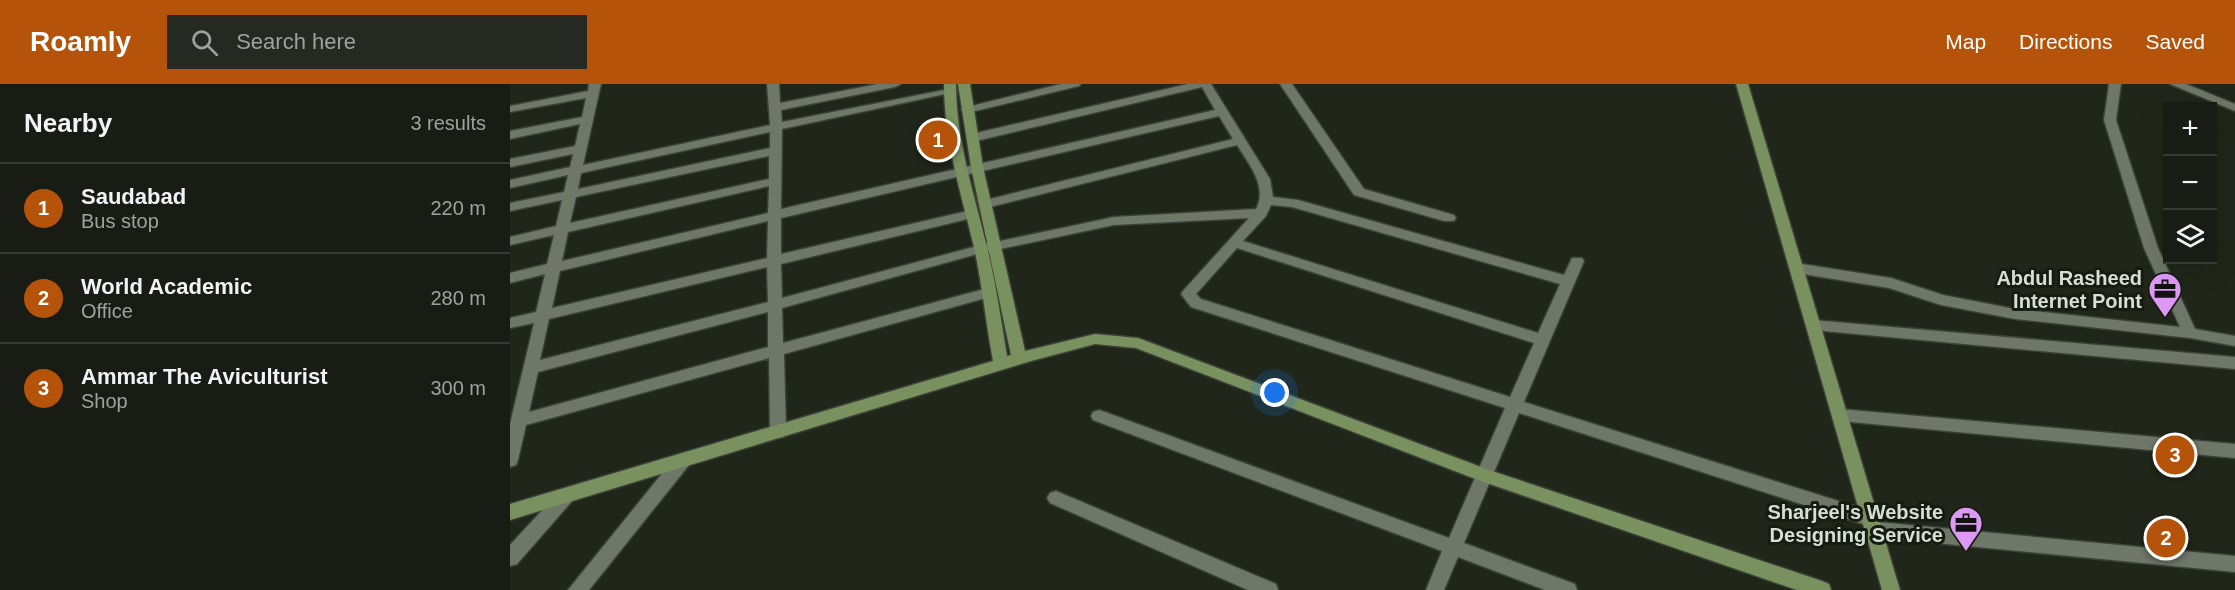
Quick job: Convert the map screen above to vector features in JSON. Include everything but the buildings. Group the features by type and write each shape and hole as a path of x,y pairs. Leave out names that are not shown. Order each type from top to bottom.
{"street":[{"path":"773,84 776,126 774,261 778,432"},
{"path":"774,108 895,84"},
{"path":"964,84 977,167 986,204 988,293 1001,364"},
{"path":"967,110 1075,84"},
{"path":"972,138 1204,84 1264,179 1264,207 1188,294 1196,303 1515,405 1872,524 2235,564"},
{"path":"1286,84 1359,192 1449,218"},
{"path":"1742,84 1891,590"},
{"path":"2115,84 2110,120 2151,248 2190,333"},
{"path":"2176,84 2235,108"},
{"path":"510,184 950,87 950,114 961,171 972,214 988,248 1019,359"},
{"path":"510,109 594,89 510,460"},
{"path":"510,278 977,167 1222,112"},
{"path":"510,135 587,119"},
{"path":"986,204 1239,141"},
{"path":"510,163 580,149"},
{"path":"510,207 775,151"},
{"path":"510,241 775,181"},
{"path":"531,368 988,248 1114,221 1264,207 1293,202 1568,281"},
{"path":"510,323 972,214"},
{"path":"1234,243 1543,340"},
{"path":"1435,590 1577,261"},
{"path":"1796,268 1892,283 1941,300 2014,314 2190,333 2230,340 2235,356"},
{"path":"519,421 988,293"},
{"path":"1813,325 2235,363"},
{"path":"510,513 1001,364 1095,339 1138,343 1484,475 1822,590"},
{"path":"1099,416 1568,590"},
{"path":"1840,416 2235,451"},
{"path":"577,590 683,460"},
{"path":"510,558 567,495"},
{"path":"1056,498 1269,590"}],"place":[{"name":"Saudabad","path":"938,140"},
{"name":"Abdul Rasheed Internet Point","path":"2165,318"},
{"name":"Ammar The Aviculturist","path":"2175,455"},
{"name":"World Academic","path":"2166,538"},
{"name":"Sharjeel's Website Designing Service","path":"1966,552"}]}
